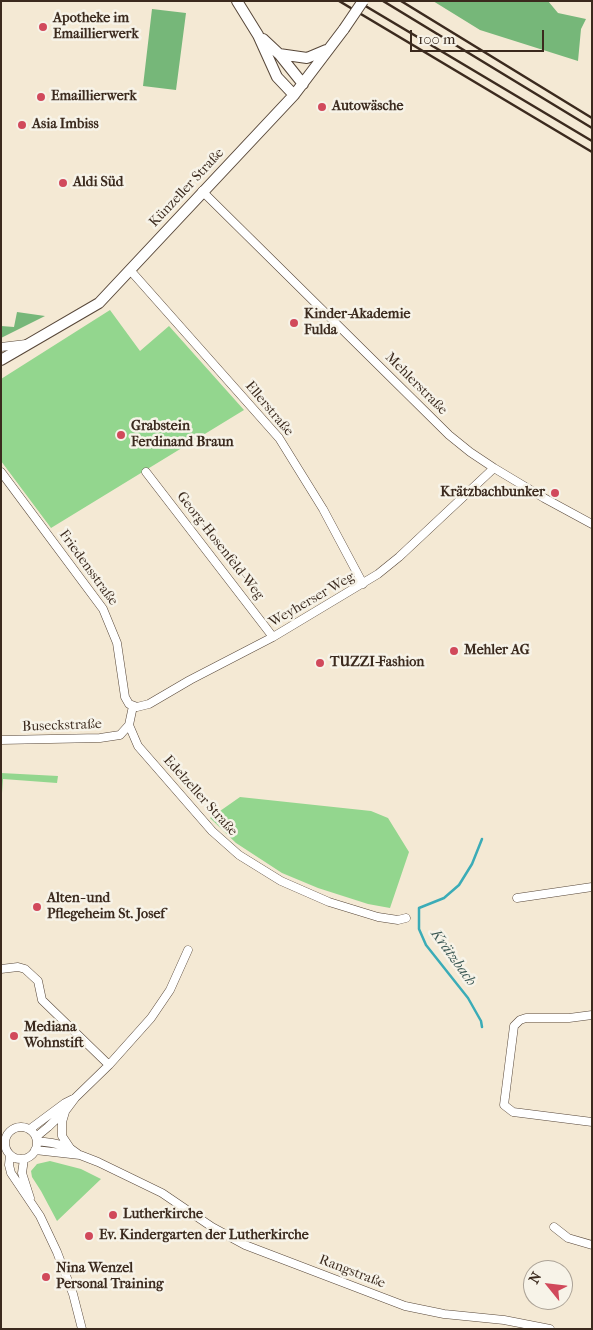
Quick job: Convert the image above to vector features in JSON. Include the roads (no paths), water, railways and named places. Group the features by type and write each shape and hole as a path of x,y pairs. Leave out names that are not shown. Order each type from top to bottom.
{"main road":[{"path":"237,1 258,35 277,77 294,94"},
{"name":"Künzeller Straße","path":"1,360 99,303 303,84 363,1"},
{"path":"258,35 278,54 303,84"},
{"path":"278,54 307,58 330,49"}],"street":[{"name":"Mehlerstraße","path":"202,191 430,417 470,452 544,498 592,524"},
{"name":"Ellerstraße","path":"130,270 280,438 323,509 363,584"},
{"path":"1,347 26,344"},
{"name":"Weyherser Weg","path":"133,706 142,707 149,704 190,680 273,637 363,584 399,557 494,468"},
{"name":"Friedensstraße","path":"1,472 104,609 117,642 124,692 127,701 133,706"},
{"name":"Georg-Hosenfeld-Weg","path":"146,472 273,637"},
{"path":"129,725 133,706"},
{"name":"Buseckstraße","path":"1,740 120,736 129,725"},
{"name":"Edelzeller Straße","path":"129,725 138,746 212,831 239,855 281,881 329,902 378,917 398,920 406,918"},
{"path":"517,898 592,887"},
{"path":"36,1139 110,1065 151,1018 170,990 188,950"},
{"path":"1,970 18,967 25,969 38,981 42,1000 110,1065"},
{"path":"592,1015 569,1018 526,1018 520,1020 514,1026 504,1105 513,1112 592,1122"},
{"path":"30,1130 65,1103 75,1098"},
{"path":"66,1110 62,1122 62,1136 67,1145 72,1149"},
{"path":"18,1128 30,1130 36,1139 36,1150 31,1156 24,1158 10,1155 4,1146 4,1135 18,1128"},
{"name":"Rangstraße","path":"36,1139 72,1149 80,1155"},
{"name":"Rangstraße","path":"36,1150 80,1155 102,1163 162,1193 212,1226 245,1244 405,1306 444,1314 504,1320 550,1329"},
{"path":"10,1155 11,1173 16,1184 31,1202"},
{"path":"24,1158 22,1173 31,1202 63,1266 82,1329"},
{"path":"554,1227 568,1238 592,1245"}],"waterway":[{"name":"Krätzbach","path":"482,839 472,864 459,885 444,898 419,908 419,929 426,945 468,998 481,1021 482,1027"}],"railway":[{"path":"339,1 592,152"},
{"path":"357,1 592,141"},
{"path":"383,1 592,128"},
{"path":"401,1 592,118"}],"place":[{"name":"Apotheke im Emaillierwerk","path":"43,27"},
{"name":"Emaillierwerk","path":"41,97"},
{"name":"Autowäsche","path":"322,107"},
{"name":"Asia Imbiss","path":"22,125"},
{"name":"Aldi Süd","path":"63,183"},
{"name":"Kinder-Akademie Fulda","path":"294,323"},
{"name":"Grabstein Ferdinand Braun","path":"121,435"},
{"name":"Krätzbachbunker","path":"555,493"},
{"name":"Mehler AG","path":"454,651"},
{"name":"TUZZI-Fashion","path":"320,663"},
{"name":"Alten- und Pflegeheim St. Josef","path":"37,907"},
{"name":"Mediana Wohnstift","path":"14,1036"},
{"name":"Lutherkirche","path":"113,1215"},
{"name":"Ev. Kindergarten der Lutherkirche","path":"89,1236"},
{"name":"Nina Wenzel Personal Training","path":"46,1277"}]}
